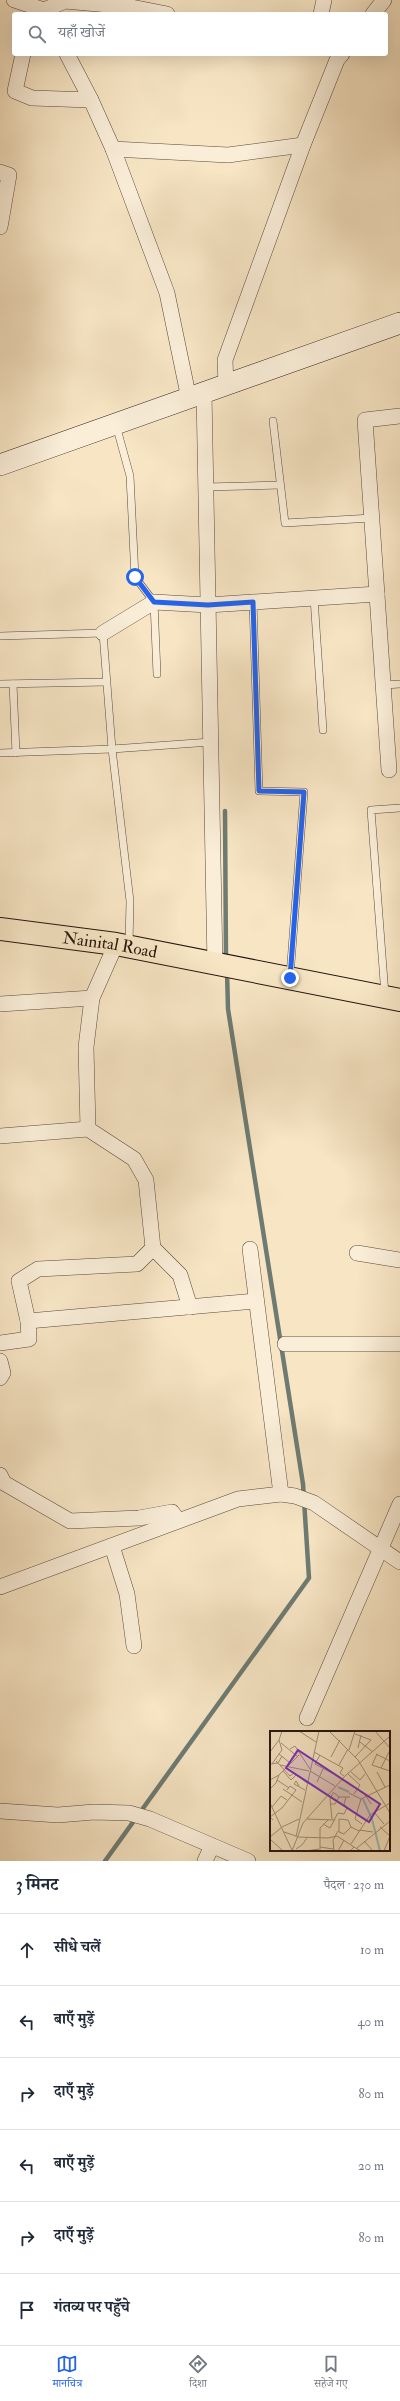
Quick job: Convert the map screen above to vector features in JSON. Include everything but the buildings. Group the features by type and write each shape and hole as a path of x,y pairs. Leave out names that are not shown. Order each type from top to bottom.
{"highway":[{"name":"Nainital Road","path":"0,929 123,946 393,999"}],"main road":[{"path":"0,465 400,323"}],"street":[{"path":"14,0 44,9 65,1 132,3 161,12"},
{"path":"321,12 324,0"},
{"path":"375,12 384,0"},
{"path":"23,56 15,91 32,98 91,100"},
{"path":"68,56 91,100 113,148 167,293 196,396 206,487 211,742 223,965"},
{"path":"226,386 225,360 336,56"},
{"path":"113,148 228,155 303,145"},
{"path":"0,172 9,175 0,227"},
{"path":"393,764 384,685 365,420 400,416"},
{"path":"103,633 154,602 208,605 377,594"},
{"path":"88,1130 86,1047 92,998 123,946"},
{"path":"0,1004 92,998"},
{"path":"0,1136 88,1130 134,1160 146,1180 153,1248 180,1275 190,1307"},
{"path":"0,1344 29,1339 28,1321 19,1281 38,1269 137,1264 153,1248"},
{"path":"250,1249 256,1301 288,1495"},
{"path":"357,1253 400,1260"},
{"path":"28,1321 256,1301"},
{"path":"285,1344 400,1344"},
{"path":"0,1361 3,1373 0,1378"},
{"path":"0,1475 4,1483 70,1521 139,1518 172,1512 178,1520"},
{"path":"0,1587 238,1499 288,1495 314,1503 400,1562"},
{"path":"307,1718 382,1549 400,1504"},
{"path":"112,1546 127,1594 134,1646"},
{"path":"0,1811 58,1814 94,1812 129,1813 150,1819 248,1861"},
{"path":"205,1861 212,1846"}],"lane":[{"path":"273,421 285,523 372,518"},
{"path":"115,425 130,476 135,577 154,602 157,674"},
{"path":"206,487 280,485"},
{"path":"314,598 323,730"},
{"path":"253,602 259,791 304,792 290,978"},
{"path":"0,636 103,633 112,749 130,901 123,946"},
{"path":"0,684 106,682"},
{"path":"13,684 16,753"},
{"path":"384,685 400,684"},
{"path":"0,753 112,749 211,742"},
{"path":"393,999 371,810 400,808"}],"waterway":[{"path":"225,811 226,960"},
{"path":"105,1861 309,1578 303,1484 228,1009 227,971"}],"route":[{"path":"135,577 154,602 208,605 253,602 259,791 304,792 290,978"}]}
